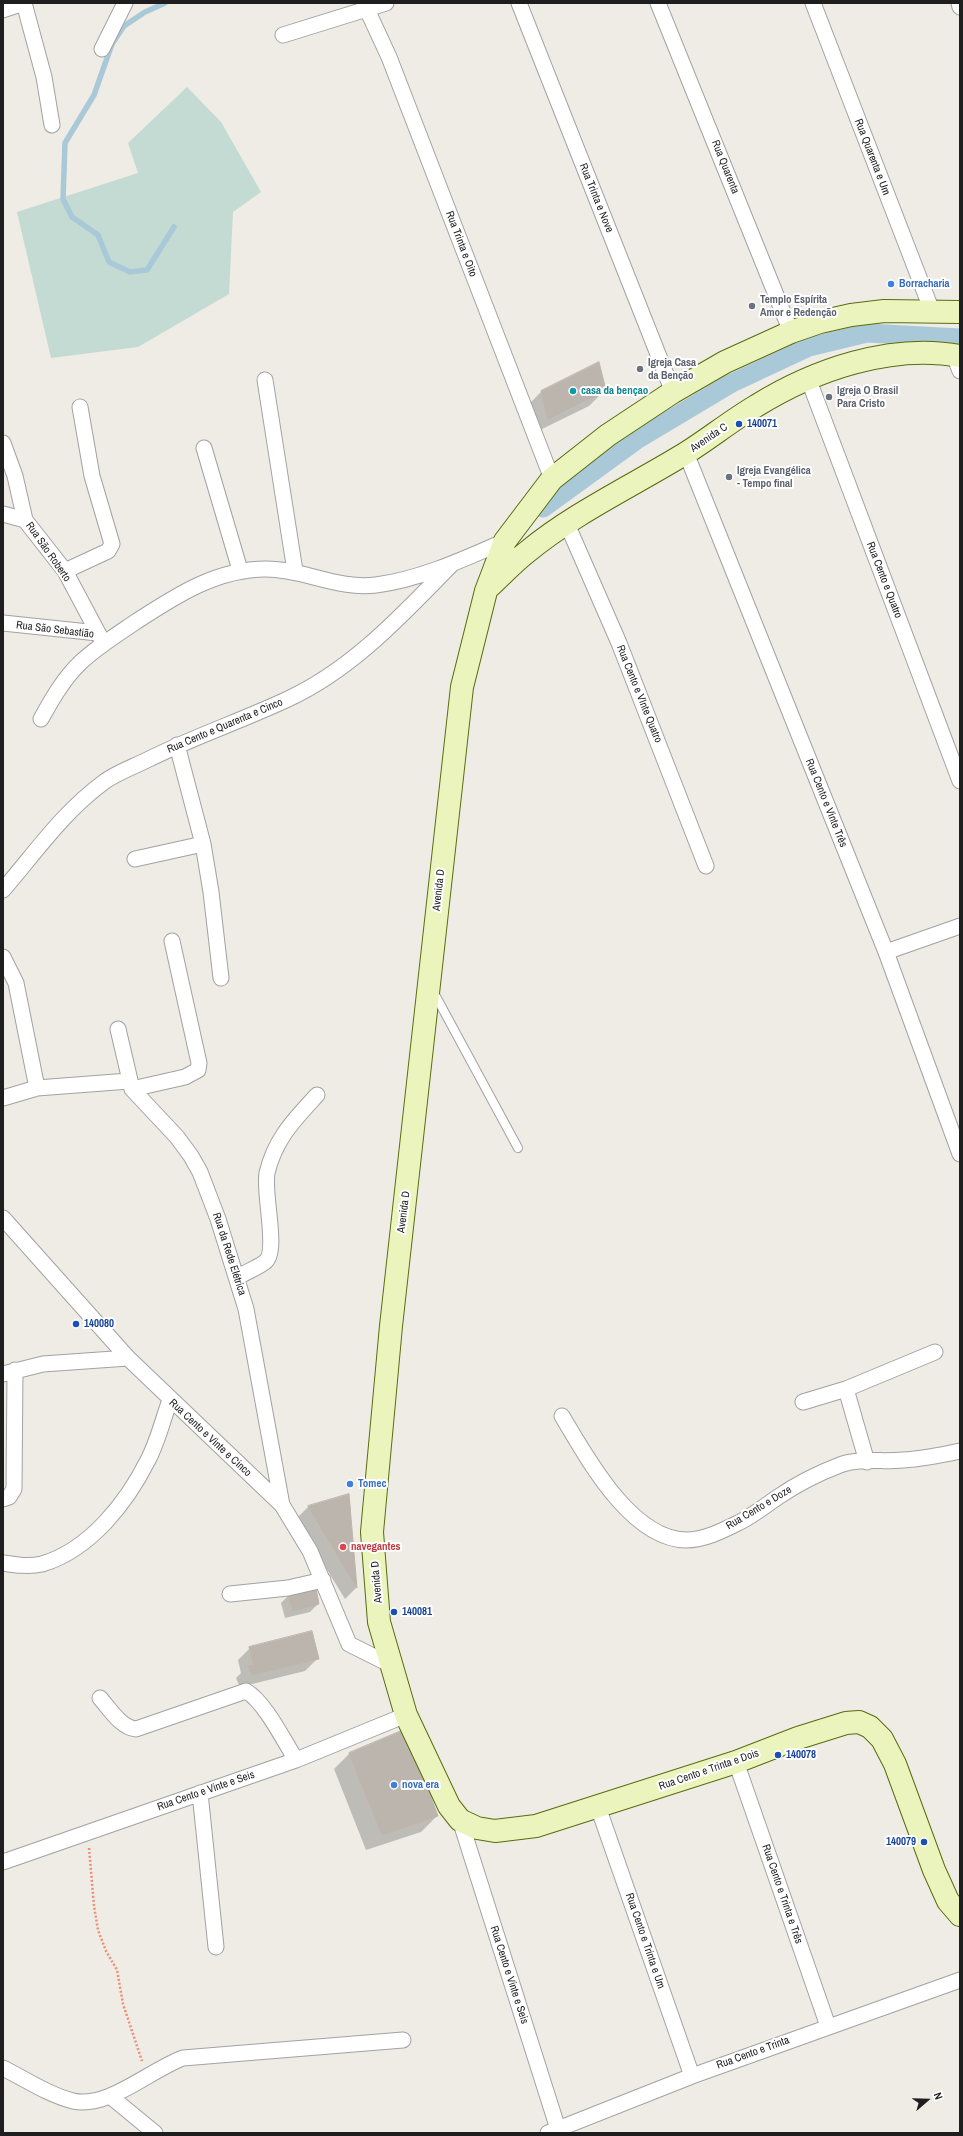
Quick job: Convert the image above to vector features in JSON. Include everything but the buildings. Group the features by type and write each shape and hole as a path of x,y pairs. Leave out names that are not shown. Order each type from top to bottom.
{"main road":[{"name":"Avenida D","path":"460,1820 449,1806 406,1715 379,1622 372,1532 391,1326 462,687 486,591 505,541 552,479 608,435 673,392 725,362 791,332 820,322 851,315 884,311 960,312"},
{"name":"Avenida C","path":"486,591 527,552 567,524 608,497 686,453 756,405 808,378 847,364 887,356 933,352 958,361"},
{"name":"Rua Cento e Trinta e Dois","path":"460,1820 477,1828 495,1831 536,1826 736,1762 798,1738 846,1724 859,1722 870,1727 882,1739 895,1764 934,1870 948,1901 960,1915"}],"street":[{"path":"3,10 24,3 44,78 52,125"},
{"path":"102,49 125,3"},
{"path":"284,35 366,6 386,3"},
{"name":"Rua Trinta e Nove","path":"519,3 673,392"},
{"name":"Rua Quarenta","path":"658,3 791,332"},
{"name":"Rua Quarenta e Um","path":"813,3 932,311"},
{"name":"Rua Trinta e Oito","path":"366,6 389,57 552,479"},
{"name":"Rua Cento e Quatro","path":"808,378 960,781"},
{"path":"265,380 295,571"},
{"path":"64,571 108,551 112,544 92,476 80,407"},
{"name":"Rua São Roberto","path":"3,443 13,470 26,520 64,571 101,638"},
{"path":"204,448 240,570"},
{"name":"Rua Cento e Vinte Três","path":"686,453 886,952 960,1154"},
{"path":"3,514 26,520"},
{"name":"Rua Cento e VInte Quatro","path":"567,524 619,643 706,866"},
{"path":"40,719 60,687 101,638 180,593 211,579 240,570 267,569 295,571 349,586 375,586 403,580 452,564 505,541"},
{"name":"Rua Cento e Quarenta e Cinco","path":"3,890 9,872 81,801 105,782 177,745 289,699 328,678 362,652 452,564"},
{"name":"Rua São Sebastião","path":"3,624 101,638"},
{"path":"177,745 203,844 211,892 220,978"},
{"path":"135,859 203,844"},
{"path":"886,952 960,926"},
{"path":"3,1098 38,1088 130,1085 185,1077 198,1070 199,1063 172,941"},
{"path":"3,957 16,983 38,1088"},
{"path":"118,1029 130,1085"},
{"name":"Rua da Rede Elétrica","path":"130,1085 177,1137 200,1172 238,1277 246,1309 282,1505"},
{"path":"238,1277 266,1262 271,1252 266,1196 267,1175 270,1162 277,1142 287,1128 317,1095"},
{"name":"Rua Cento e Vinte e Cinco","path":"3,1218 128,1358 170,1400 282,1505 310,1551 349,1644 393,1666"},
{"path":"804,1402 846,1389 935,1352"},
{"path":"3,1499 9,1497 14,1489 9,1372 57,1363 128,1358"},
{"path":"846,1389 867,1462"},
{"path":"3,1563 23,1566 42,1564 69,1552 95,1533 138,1479 149,1458 170,1400"},
{"name":"Rua Cento e Doze","path":"562,1416 588,1460 607,1485 630,1511 646,1526 667,1537 686,1540 702,1538 741,1521 798,1485 840,1465 850,1462 904,1460 960,1452"},
{"path":"230,1594 288,1588 323,1580"},
{"path":"100,1698 123,1724 130,1729 136,1729 246,1691 251,1694 264,1711 296,1760"},
{"name":"Rua Cento e Vinte e Seis","path":"3,1862 296,1760 406,1715"},
{"name":"Rua Cento e Trinta e Três","path":"736,1762 828,2026"},
{"path":"200,1793 216,1947"},
{"name":"Rua Cento e Trinta e Um","path":"598,1807 692,2076"},
{"name":"Rua Cento e Vinte e Seis","path":"460,1820 553,2131"},
{"name":"Rua Cento e Trinta","path":"553,2131 692,2076 828,2026 960,1980"},
{"path":"3,2068 73,2101 96,2100 110,2096 167,2064 183,2058 403,2040"},
{"path":"110,2096 155,2133"}],"lane":[{"path":"429,984 518,1148"}],"path":[{"path":"88,1832 94,1906 98,1930 106,1951 117,1970 123,2004 146,2076"}],"green space":[{"path":"187,87 221,122 261,192 233,212 229,294 138,347 51,358 17,212 138,173 128,143"}],"waterway":[{"path":"165,3 145,12 124,26 112,44 94,95 65,143 63,199 72,217 98,235 109,262 130,272 147,270 174,227"},
{"path":"543,508 638,439 730,384 809,347 867,333 960,338"}],"place":[{"name":"Borracharia","path":"891,284"},
{"name":"Templo Espírita Amor e Redenção","path":"752,306"},
{"name":"Igreja Casa da Benção","path":"640,369"},
{"name":"casa da bençao","path":"573,391"},
{"name":"Igreja O Brasil Para Cristo","path":"829,397"},
{"name":"140071","path":"739,424"},
{"name":"Igreja Evangélica - Tempo final","path":"729,477"},
{"name":"140080","path":"76,1324"},
{"name":"Tomec","path":"350,1484"},
{"name":"navegantes","path":"343,1547"},
{"name":"140081","path":"394,1612"},
{"name":"140078","path":"778,1755"},
{"name":"nova era","path":"394,1785"},
{"name":"140079","path":"924,1842"}]}
